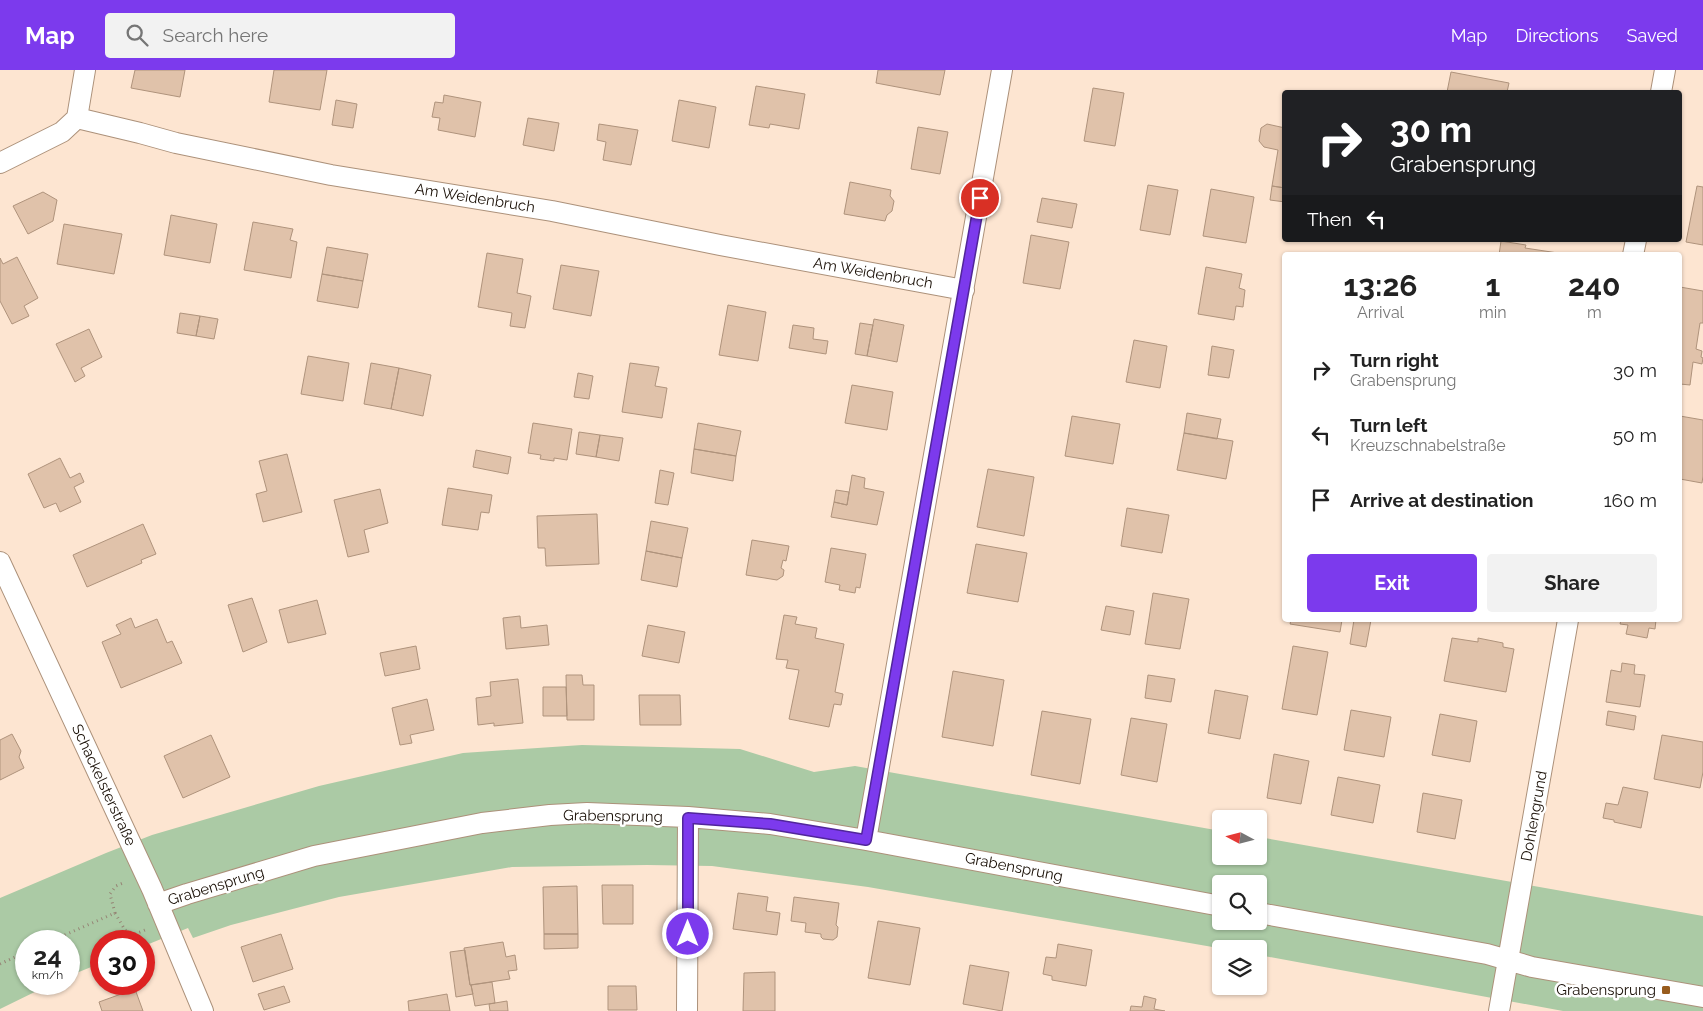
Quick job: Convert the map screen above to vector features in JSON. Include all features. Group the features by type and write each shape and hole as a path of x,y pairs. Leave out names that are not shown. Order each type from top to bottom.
{"street":[{"path":"0,163 62,132 77,118 85,70"},
{"path":"866,840 1002,70"},
{"path":"1661,90 1665,70"},
{"name":"Am Weidenbruch","path":"77,118 176,143 331,174 602,220 720,245 964,290"},
{"name":"Schackelsterstraße","path":"0,562 158,904 203,1011"},
{"name":"Dohlengrund","path":"1499,1011 1568,622"},
{"name":"Grabensprung","path":"158,904 314,856 482,824 550,815 587,813 770,824 1212,904"},
{"path":"687,1011 688,818"},
{"path":"1267,913 1487,954 1532,967 1703,997"}],"path":[{"path":"130,880 116,886 110,894 115,913 125,930 135,934 149,928"},
{"path":"76,930 115,913"},
{"path":"0,964 15,957"}],"green space":[{"path":"582,745 740,749 814,772 855,766 1212,829 1212,865 1268,865 1268,839 1703,916 1703,1011 1563,1011 1267,956 1267,940 1212,940 1212,947 868,887 712,866 647,865 512,867 339,897 231,925 193,938 188,928 155,942 155,930 90,930 90,967 80,972 80,930 15,930 15,995 29,995 0,1009 0,898 152,835 319,786 463,753"}],"building":[{"path":"135,70 185,70 180,97 131,88"},
{"path":"274,70 327,70 320,110 269,102"},
{"path":"878,70 945,70 940,95 876,83"},
{"path":"1451,72 1509,83 1507,90 1447,90"},
{"path":"756,86 805,94 799,129 770,124 769,128 749,125"},
{"path":"1093,88 1124,93 1115,146 1084,141"},
{"path":"444,95 481,102 475,137 438,130 440,118 432,117 435,102 443,103"},
{"path":"336,100 357,104 353,128 332,125"},
{"path":"679,100 716,107 709,148 672,141"},
{"path":"528,118 559,123 554,151 523,145"},
{"path":"599,124 638,130 631,165 603,160 606,142 597,140"},
{"path":"1267,124 1282,127 1282,188 1272,186 1278,150 1264,147 1259,141 1261,128"},
{"path":"918,127 948,132 940,174 911,169"},
{"path":"850,182 891,190 890,196 894,201 892,211 887,215 885,221 844,214"},
{"path":"1148,185 1178,190 1170,235 1140,230"},
{"path":"1272,186 1282,188 1282,202 1270,200"},
{"path":"1697,186 1703,187 1703,245 1686,242"},
{"path":"1211,189 1254,197 1246,243 1203,236"},
{"path":"43,192 57,200 53,221 28,234 13,206"},
{"path":"1042,198 1077,204 1072,228 1037,222"},
{"path":"171,215 217,224 210,263 164,255"},
{"path":"253,222 293,229 290,240 297,242 291,278 244,270"},
{"path":"64,224 122,234 114,274 57,264"},
{"path":"1031,235 1069,242 1060,289 1023,283"},
{"path":"1501,242 1507,242 1526,245 1525,248 1551,252 1499,252"},
{"path":"327,247 368,254 363,281 322,274"},
{"path":"487,253 523,259 517,293 531,296 525,328 510,326 512,313 478,307"},
{"path":"17,257 38,298 24,306 29,316 12,324 0,301 0,258 3,264"},
{"path":"561,265 599,271 591,316 553,309"},
{"path":"1206,267 1242,274 1239,288 1245,290 1243,307 1236,306 1234,320 1198,314"},
{"path":"322,274 363,281 358,308 317,301"},
{"path":"1682,287 1703,291 1703,323 1700,323 1696,349 1702,351 1701,357 1703,358 1702,364 1693,362 1690,385 1682,384"},
{"path":"728,305 766,312 758,361 719,355"},
{"path":"180,313 200,316 196,336 177,333"},
{"path":"200,316 218,319 214,339 196,336"},
{"path":"874,319 904,325 897,362 867,356"},
{"path":"860,323 873,325 867,356 855,354"},
{"path":"793,325 814,328 813,339 828,341 826,354 789,348"},
{"path":"89,329 102,357 81,368 85,376 75,382 56,344"},
{"path":"1134,340 1167,346 1160,388 1126,382"},
{"path":"1212,346 1234,350 1229,378 1208,375"},
{"path":"308,356 349,363 343,401 301,394"},
{"path":"371,363 399,368 391,409 364,404"},
{"path":"630,363 659,367 655,386 667,388 662,418 622,412"},
{"path":"399,368 431,375 423,416 391,409"},
{"path":"578,373 593,376 589,399 574,397"},
{"path":"852,385 893,392 887,430 845,423"},
{"path":"1187,413 1221,419 1217,439 1184,433"},
{"path":"1072,416 1120,424 1113,464 1065,456"},
{"path":"1682,416 1703,420 1702,483 1682,479"},
{"path":"533,423 572,429 567,460 554,458 554,461 540,459 541,455 528,453"},
{"path":"698,423 741,431 736,456 694,449"},
{"path":"579,432 600,435 596,457 576,454"},
{"path":"1184,433 1233,441 1226,479 1177,470"},
{"path":"600,435 623,438 619,461 596,457"},
{"path":"694,449 736,456 733,481 691,473"},
{"path":"476,450 511,457 508,474 473,467"},
{"path":"287,454 302,512 263,522 256,494 267,491 259,461"},
{"path":"60,458 70,478 80,473 84,482 74,487 81,502 60,512 56,503 44,508 28,474"},
{"path":"988,469 1034,477 1024,536 977,527"},
{"path":"660,470 674,473 668,505 655,503"},
{"path":"852,475 865,478 864,488 884,492 877,525 831,517 834,502 847,505"},
{"path":"448,488 492,495 489,513 481,512 478,530 442,525"},
{"path":"380,489 388,523 364,530 369,552 348,557 334,500"},
{"path":"836,490 849,492 847,505 834,502"},
{"path":"1127,508 1169,515 1162,553 1121,546"},
{"path":"597,514 599,564 546,566 545,548 538,548 537,516"},
{"path":"651,521 688,528 682,558 646,551"},
{"path":"143,524 156,554 141,560 142,563 87,587 73,555"},
{"path":"752,540 789,546 786,561 783,560 781,568 784,570 783,576 777,580 746,575"},
{"path":"976,544 1027,553 1018,602 967,593"},
{"path":"831,548 866,554 860,588 856,587 855,593 839,590 840,585 825,582"},
{"path":"646,551 682,558 677,587 641,580"},
{"path":"1153,593 1189,599 1180,649 1145,644"},
{"path":"252,598 267,642 243,652 228,605"},
{"path":"317,600 326,634 288,643 279,610"},
{"path":"1106,606 1134,611 1130,635 1101,630"},
{"path":"784,615 797,617 795,624 817,628 815,638 844,644 835,692 843,694 841,705 834,704 829,727 789,719 799,670 786,668 788,660 776,659"},
{"path":"520,616 521,628 547,625 549,645 506,649 503,618"},
{"path":"131,618 135,628 157,619 167,643 172,641 182,663 121,688 102,642 121,634 116,625"},
{"path":"1290,622 1342,622 1340,632 1290,624"},
{"path":"1354,622 1371,622 1366,647 1350,644"},
{"path":"1620,622 1656,622 1655,629 1649,628 1647,638 1626,634 1628,625 1620,624"},
{"path":"648,625 685,632 679,663 642,656"},
{"path":"1452,638 1478,642 1478,638 1503,643 1503,647 1514,649 1506,692 1444,681"},
{"path":"416,646 420,669 385,676 380,653"},
{"path":"1293,646 1328,652 1317,715 1282,709"},
{"path":"1622,663 1635,665 1634,674 1645,675 1640,707 1606,702 1611,670 1621,672"},
{"path":"953,671 1004,680 993,746 942,737"},
{"path":"566,675 582,675 583,685 594,685 594,720 567,720"},
{"path":"1148,675 1175,679 1171,702 1145,698"},
{"path":"518,679 523,723 494,726 494,723 478,725 476,698 491,696 490,682"},
{"path":"543,687 566,687 567,716 543,716"},
{"path":"1215,690 1248,696 1240,739 1208,733"},
{"path":"639,695 680,695 681,725 640,725"},
{"path":"427,699 434,730 410,735 412,743 400,745 392,708"},
{"path":"1351,710 1391,717 1384,757 1344,750"},
{"path":"1042,711 1091,719 1080,784 1031,775"},
{"path":"1608,711 1636,716 1634,730 1606,725"},
{"path":"1440,714 1477,721 1470,762 1432,755"},
{"path":"1131,718 1167,724 1157,782 1121,775"},
{"path":"12,734 21,751 19,757 24,768 0,780 0,740"},
{"path":"211,735 230,777 183,798 164,756"},
{"path":"1662,735 1703,742 1703,772 1700,788 1654,779"},
{"path":"1274,754 1309,761 1301,804 1267,798"},
{"path":"1338,777 1380,785 1373,823 1331,815"},
{"path":"1623,787 1648,792 1641,828 1603,818 1606,803 1618,805"},
{"path":"1423,793 1462,800 1455,839 1417,832"},
{"path":"602,885 633,885 633,924 603,924"},
{"path":"577,886 578,934 544,934 543,887"},
{"path":"738,893 768,897 766,911 780,913 777,935 733,929"},
{"path":"794,897 839,903 836,925 838,927 837,937 833,940 823,939 821,934 805,932 806,923 791,921"},
{"path":"878,921 920,928 910,985 868,978"},
{"path":"281,934 293,969 253,982 241,947"},
{"path":"544,934 578,934 578,948 544,949"},
{"path":"503,942 506,957 515,955 517,970 508,971 510,979 470,985 464,948"},
{"path":"1058,944 1092,950 1086,986 1052,980 1052,976 1043,974 1046,957 1056,958"},
{"path":"465,950 473,994 456,997 450,952"},
{"path":"970,965 1009,972 1002,1011 963,1004"},
{"path":"775,972 775,1011 743,1011 744,973"},
{"path":"492,982 495,1003 475,1006 471,985"},
{"path":"284,986 290,1002 264,1010 258,994"},
{"path":"608,986 636,986 637,1010 608,1010"},
{"path":"447,994 450,1011 409,1011 408,1001"},
{"path":"118,995 137,995 143,1011 102,1011 99,1002"},
{"path":"1144,996 1156,999 1154,1009 1165,1011 1130,1011 1131,1006 1142,1007"},
{"path":"507,1001 508,1011 490,1011 489,1004"}],"place":[{"name":"Grabensprung","path":"1666,990"}],"route":[{"path":"688,934 688,818 770,824 866,840 980,198"}]}
